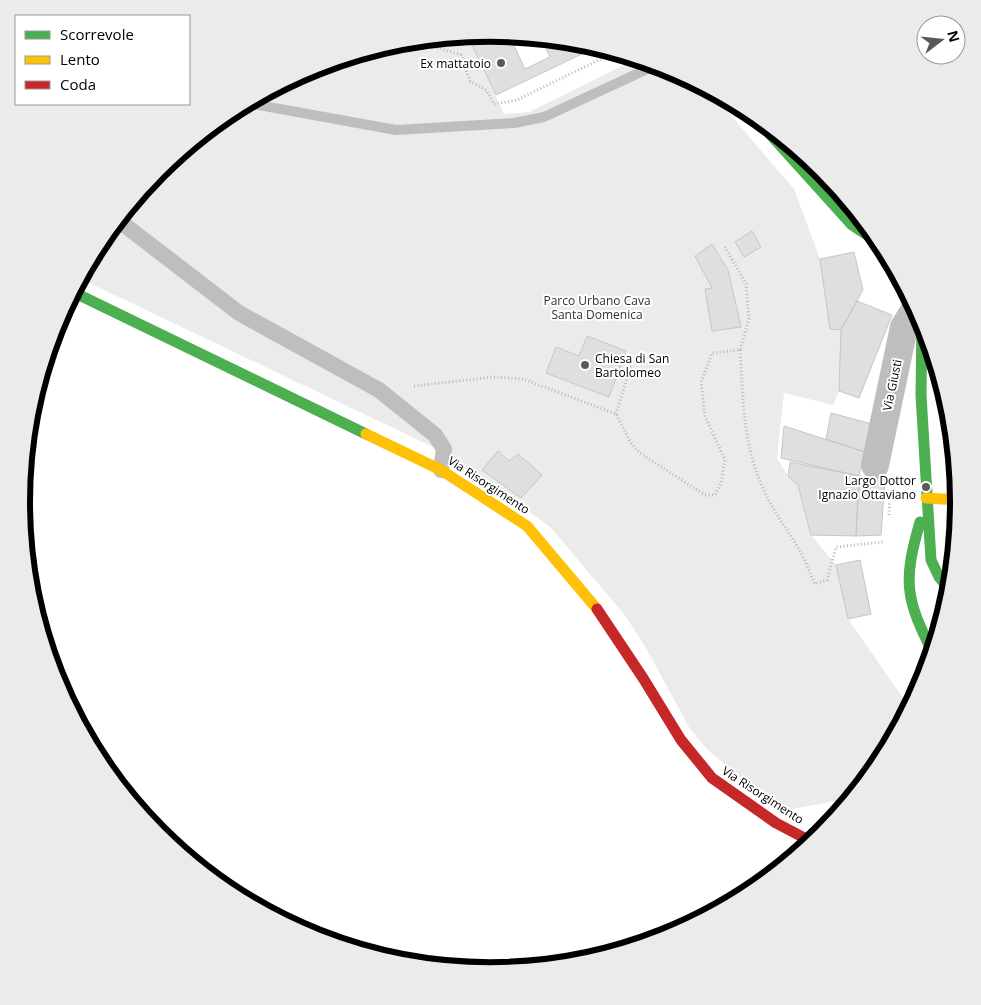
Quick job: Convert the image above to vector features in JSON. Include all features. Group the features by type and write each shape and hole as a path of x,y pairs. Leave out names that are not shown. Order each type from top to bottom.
{"main road":[{"path":"774,139 852,225 863,232"},
{"name":"Via Risorgimento","path":"79,295 442,470 527,526 594,605 643,678 680,740 712,778 776,823 805,838"},
{"path":"922,341 921,394 930,560 944,582"},
{"path":"926,498 951,499"},
{"path":"926,498 914,543 908,577 912,606 929,645"}],"street":[{"name":"Via Giusti","path":"875,465 904,327 911,315"}],"lane":[{"path":"123,224 239,313 379,390 435,435 444,449 442,470"}],"path":[{"path":"386,54 433,46 461,55 470,81 486,90 494,104 517,100 606,57"},
{"path":"725,247 746,284 749,319 740,350 747,437 753,464 762,487 780,520 798,547 815,584 827,580 836,547 882,542 888,538"},
{"path":"379,390 493,377 523,379 616,414 631,443 640,453 705,495 715,495 721,483 725,460 706,416 701,382 712,353 740,350"},
{"path":"616,414 632,365"},
{"path":"875,465 890,472 888,519"}],"green space":[{"name":"Parco Urbano Cava Santa Domenica","path":"471,43 504,114 529,112 628,63 667,77 721,104 794,189 820,259 830,329 841,330 839,391 833,405 784,393 777,458 788,476 798,485 811,535 836,565 848,619 906,702 873,758 842,800 786,810 752,788 707,749 690,729 646,648 624,614 550,527 489,482 435,448 87,282 125,222 144,199 187,156 210,137 260,104 287,89 342,66 401,51 430,46"}],"building":[{"name":"Ex mattatoio","path":"471,43 513,43 525,69 550,57 544,45 585,52 496,95"},
{"path":"752,231 761,247 744,257 735,242"},
{"path":"712,244 728,270 741,327 712,331 705,289 712,288 695,256"},
{"path":"854,252 863,290 841,330 830,329 820,259"},
{"path":"857,301 892,315 859,398 839,391 841,330"},
{"name":"Chiesa di San Bartolomeo","path":"587,336 626,351 609,397 546,373 556,347 579,356"},
{"path":"831,413 872,424 865,452 826,439"},
{"path":"784,426 865,452 859,476 781,458"},
{"path":"498,451 509,461 518,454 542,475 521,498 482,470"},
{"path":"790,462 859,476 856,536 811,535 798,485 788,476"},
{"path":"859,476 885,480 881,535 856,536"},
{"path":"860,560 871,614 848,619 836,565"}],"waterway":[{"path":"258,105 396,130 514,123 544,117 647,69"}],"traffic: fast":[{"path":"777,142 852,225 863,232"},
{"path":"79,295 366,434"},
{"path":"922,341 921,395 931,560 944,582"},
{"path":"920,522 911,560 910,589 917,618 929,644"}],"traffic: slow":[{"path":"366,434 441,470 527,526 597,609"},
{"path":"926,498 951,499"}],"traffic: jam":[{"path":"597,609 681,740 712,778 776,823 805,838"}],"place":[{"name":"Ex mattatoio","path":"501,63"},
{"name":"Chiesa di San Bartolomeo","path":"585,365"},
{"name":"Largo Dottor Ignazio Ottaviano","path":"926,487"}]}
